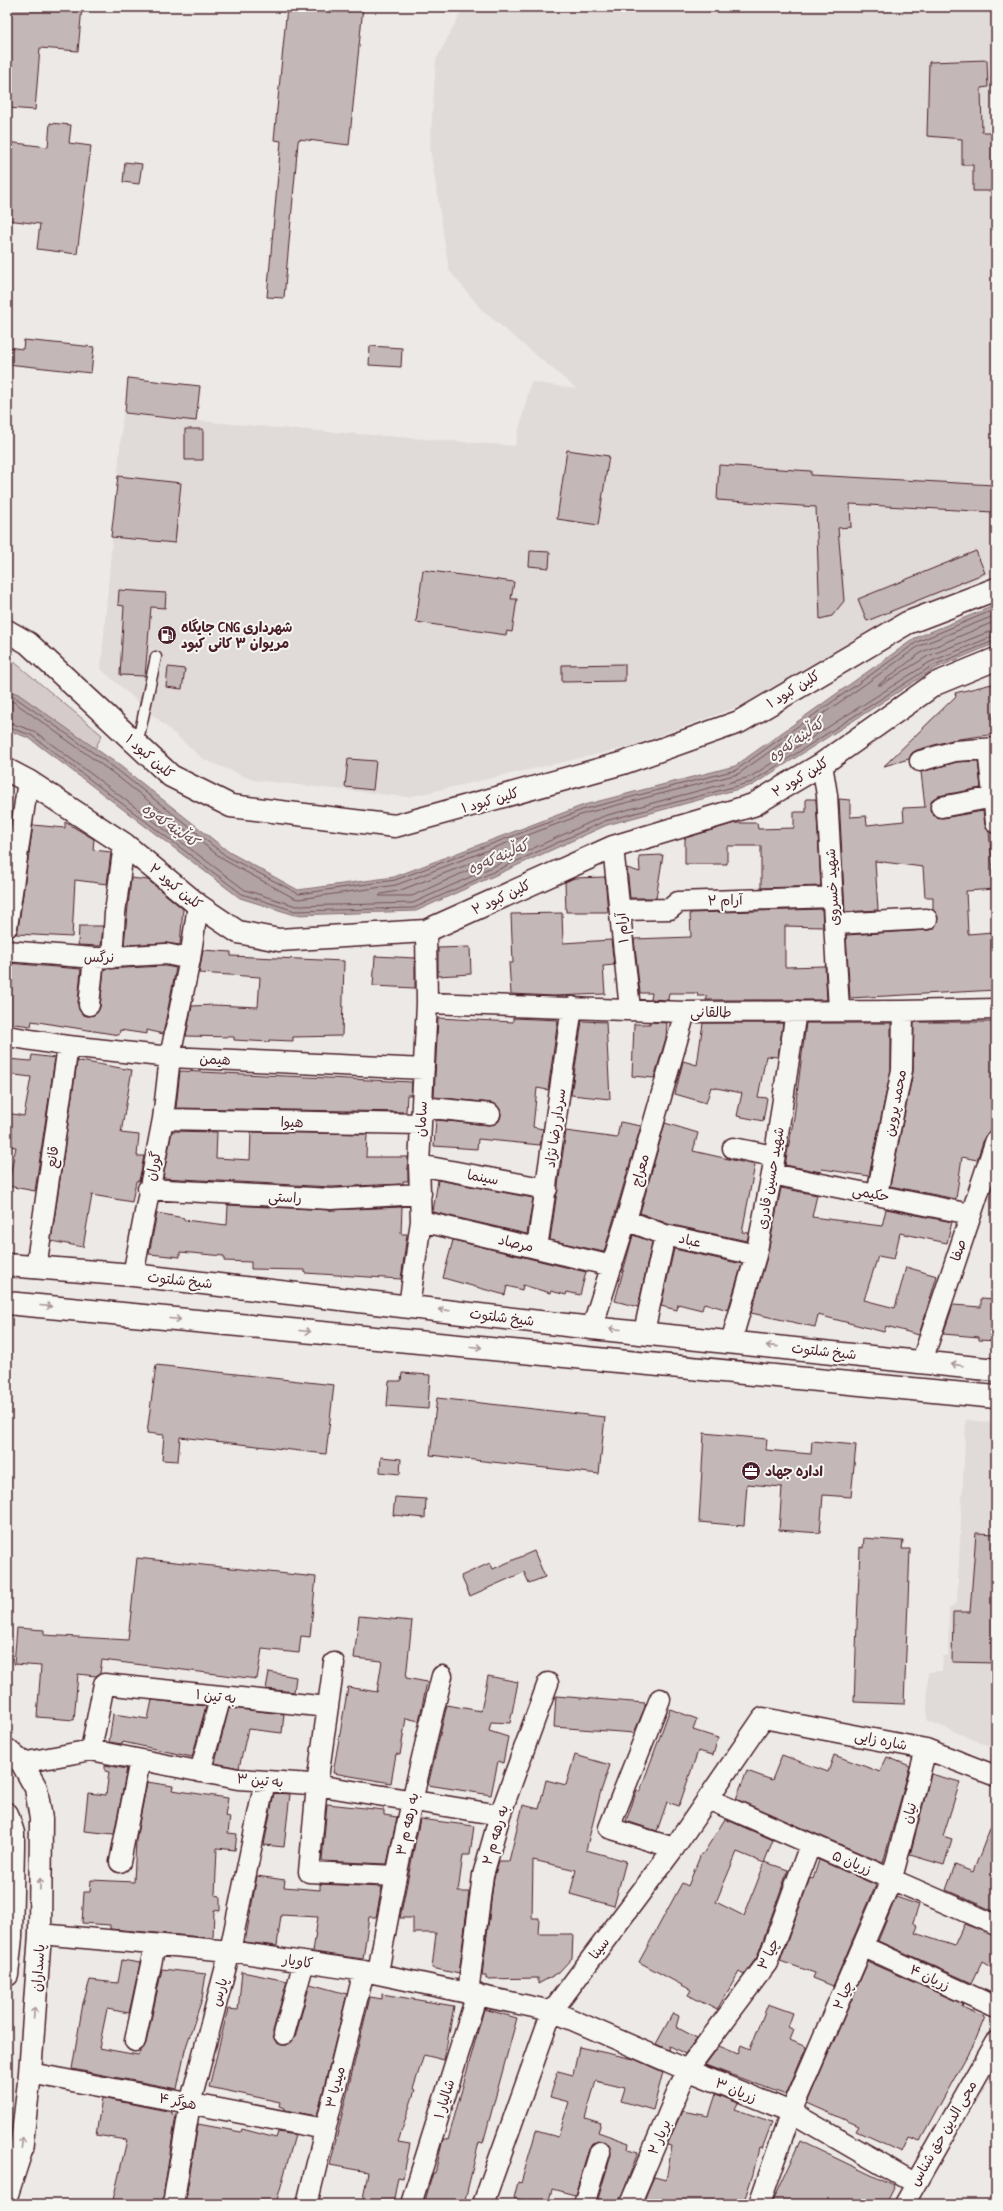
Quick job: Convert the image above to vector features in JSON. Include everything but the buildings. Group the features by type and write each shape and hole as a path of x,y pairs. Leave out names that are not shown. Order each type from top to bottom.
{"main road":[{"name":"کلین کبود ۱","path":"7,631 28,643 171,776 231,806 395,826 623,763 739,722 907,623 996,589"},
{"name":"کلین کبود ۲","path":"7,770 124,844 198,905 238,932 279,940 426,931 613,848 753,805 822,764 936,684 996,659"},
{"name":"شیخ شلتوت","path":"7,1265 133,1275 592,1328 644,1332 996,1370"},
{"name":"شیخ شلتوت","path":"7,1303 996,1397"},
{"name":"پاسداران","path":"7,2194 21,2151 30,2073 40,1934 41,1819 36,1788 14,1756"},
{"path":"7,1814 13,1833 10,1847 11,1937 7,1975"}],"street":[{"path":"920,761 955,751 992,748 996,823"},
{"name":"شهید خسروی","path":"822,764 826,795 833,897 838,1010"},
{"path":"7,927 28,782"},
{"path":"941,807 994,798"},
{"path":"89,1005 115,914 124,844"},
{"name":"آرام ۱","path":"613,848 630,1009"},
{"name":"آرام ۲","path":"620,910 670,909 678,902 833,897"},
{"name":"گوران","path":"133,1275 148,1189 163,1119 170,1057 190,959 198,905"},
{"path":"834,924 928,919"},
{"name":"سامان","path":"409,1306 421,1221 419,1165 427,1003 426,931"},
{"name":"نرگس","path":"7,951 103,958 166,954 190,959"},
{"name":"طالقانی","path":"427,1003 685,1012 996,1009"},
{"name":"سردار رضا نژاد","path":"537,1248 547,1190 572,1007"},
{"name":"شهید حسین قادری","path":"732,1342 756,1255 773,1165 796,1011"},
{"name":"محمد پروین","path":"877,1194 902,1070 903,1011"},
{"name":"معراج","path":"592,1328 626,1220 685,1012"},
{"name":"هیمن","path":"7,1036 68,1046 170,1057 424,1069"},
{"name":"قانع","path":"36,1268 68,1046"},
{"name":"هیوا","path":"163,1119 490,1114"},
{"name":"صفا","path":"922,1361 970,1214 993,1160 996,1140"},
{"name":"حکیمی","path":"733,1148 773,1165 877,1194 970,1214"},
{"name":"سینما","path":"419,1165 547,1190"},
{"name":"راستی","path":"148,1189 331,1199 421,1194"},
{"name":"عباد","path":"626,1220 666,1235 756,1255"},
{"name":"مرصاد","path":"421,1221 612,1266"},
{"path":"644,1332 666,1235"},
{"path":"334,1663 317,1785 309,1872 396,1876"},
{"name":"به رهه م ۳","path":"371,1972 396,1876 411,1801 442,1676"},
{"name":"به رهه م ۲","path":"473,1993 483,1875 500,1815 548,1683"},
{"name":"به تین ۱","path":"90,1750 104,1684 328,1707"},
{"path":"200,1772 221,1696"},
{"path":"660,1699 609,1828 674,1848"},
{"name":"سینا","path":"483,2204 552,2011 674,1848 763,1718"},
{"name":"شاره زایی","path":"763,1718 926,1749 996,1776"},
{"name":"نیان","path":"892,1878 926,1749"},
{"name":"به تین ۳","path":"14,1756 90,1750 238,1779 317,1785 500,1815"},
{"path":"120,1862 140,1760"},
{"name":"پارس","path":"173,2204 190,2104 230,1951 265,1781"},
{"name":"زریان ۵","path":"708,1799 810,1845 892,1878 996,1925"},
{"name":"چیا ۳","path":"687,2070 767,1963 810,1845"},
{"name":"چیا ۲","path":"759,2204 791,2112 864,1947 892,1878"},
{"name":"کاویار","path":"40,1934 230,1951 371,1972 552,2011"},
{"path":"135,2041 155,1945"},
{"name":"زریان ۴","path":"864,1947 996,2007"},
{"path":"284,2034 304,1962"},
{"name":"میدیا ۳","path":"307,2204 325,2130 371,1972"},
{"name":"شالیار ۱","path":"411,2204 473,1993"},
{"name":"زریان ۳","path":"552,2011 687,2070 791,2112 914,2183"},
{"name":"محی الدین حق شناس","path":"904,2204 914,2183 996,2042"},
{"name":"بریار ۲","path":"630,2204 687,2070"},
{"name":"هوگر ۴","path":"30,2073 325,2130"},
{"path":"588,2203 600,2152"}],"lane":[{"path":"137,745 156,657"}],"shaded area":[{"path":"464,7 996,7 996,571 885,621 745,704 625,748 408,797 253,780 203,759 101,669 123,414 279,428 515,446 531,382 577,389 482,310 449,270 430,148 436,60"},
{"path":"7,656 102,735 95,749 18,694 7,690"},
{"path":"966,1420 996,1423 996,1749 927,1720 928,1672 942,1671 943,1656 948,1656 949,1609 957,1602"}],"water":[{"name":"کەڵینەکەوە","path":"996,605 996,643 934,669 753,785 607,825 416,911 295,915 240,898 29,738 7,730 7,690 18,694 119,765 229,852 298,890 394,877 584,805 735,766 915,638"}],"place":[{"name":"جایگاه CNG شهرداری مریوان ۳ کانی کبود","path":"167,635"},
{"name":"اداره جهاد","path":"751,1471"}]}
